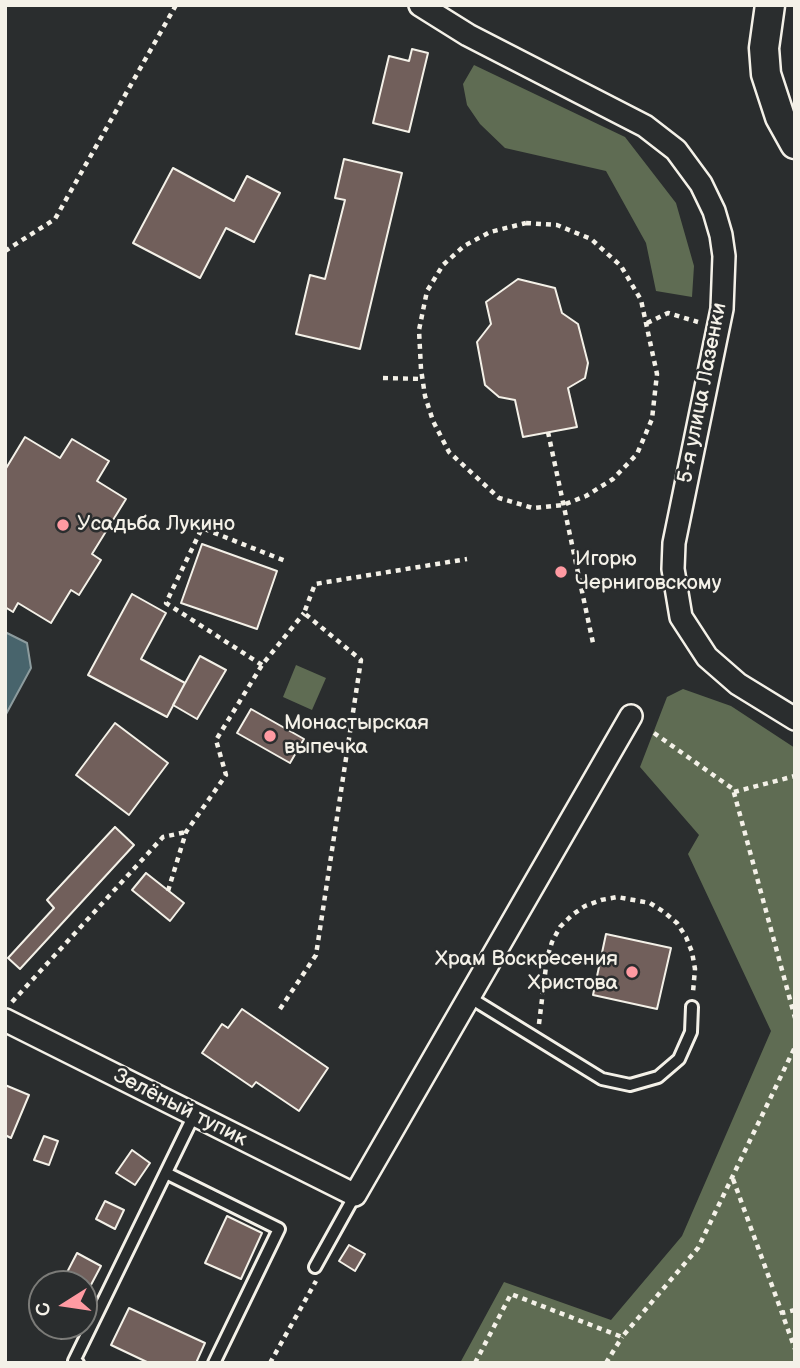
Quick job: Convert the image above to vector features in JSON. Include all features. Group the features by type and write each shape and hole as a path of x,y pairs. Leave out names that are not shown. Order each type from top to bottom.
{"main road":[{"path":"770,5 764,48 766,74 772,96 795,144"}],"street":[{"name":"5-я улица Лазенки","path":"420,5 462,32 645,126 676,150 701,184 714,211 724,256 722,296 712,358 674,543 673,569 681,617 707,657 738,684 795,719"},
{"path":"355,1195 631,716"},
{"name":"Зелёный тупик","path":"5,1020 355,1195"}],"lane":[{"path":"469,997 602,1080 623,1084 644,1083 658,1077 679,1059 691,1032 692,1007"},
{"path":"78,1363 74,1361 194,1115"},
{"path":"166,1173 279,1229 214,1363"},
{"path":"315,1267 355,1195"}],"path":[{"path":"5,251 55,219 176,5"},
{"path":"526,223 557,225 591,239 621,266 641,300 647,323 657,374 652,419 636,454 613,479 586,496 563,505 533,508 499,498 449,452 433,421 423,379 419,330 427,291 443,265 464,246 490,232 526,223"},
{"path":"647,323 668,313 698,322"},
{"path":"383,378 423,379"},
{"path":"548,432 593,643"},
{"path":"262,665 166,603 202,528 288,562"},
{"path":"168,891 186,832 226,775 216,740 262,665 304,613 315,584 467,559"},
{"path":"280,1009 316,955 361,660 304,613"},
{"path":"654,733 734,792 795,1018"},
{"path":"734,792 795,776"},
{"path":"5,1009 163,837 186,832"},
{"path":"538,1039 547,958 552,942 572,915 601,900 634,898 650,903 677,923 692,952 695,969 692,1007"},
{"path":"606,1363 622,1338 698,1248 795,1047"},
{"path":"732,1178 795,1349"},
{"path":"270,1363 317,1280 315,1267"},
{"path":"475,1363 511,1294 622,1338"},
{"path":"782,1313 795,1310"}],"green space":[{"path":"474,65 625,137 676,203 694,266 692,297 656,291 646,243 606,171 505,148 480,124 467,105 463,84"},
{"path":"296,665 326,678 312,710 283,697"},
{"path":"683,689 731,706 795,748 795,1363 460,1363 504,1282 611,1320 682,1236 771,1031 688,854 699,835 640,767 667,697"}],"water":[{"path":"5,632 27,643 31,668 5,716"}],"building":[{"path":"412,49 428,53 409,132 373,123 389,56 409,61"},
{"path":"344,159 402,173 360,349 296,334 310,275 325,279 345,200 335,198"},
{"path":"173,168 234,201 247,176 280,193 254,242 226,228 200,278 133,243"},
{"path":"518,279 555,288 562,313 578,324 588,363 585,378 568,388 577,427 523,437 515,400 499,397 485,385 477,342 491,324 486,302"},
{"path":"25,437 60,458 72,439 109,461 97,481 126,499 92,554 101,560 79,595 71,590 51,623 18,603 13,612 5,607 5,470"},
{"path":"202,544 277,571 257,629 181,603"},
{"path":"132,594 166,613 141,659 185,683 167,717 88,675"},
{"path":"200,656 226,670 197,719 173,705"},
{"name":"Монастырская выпечка","path":"251,709 304,739 290,763 237,733"},
{"path":"115,723 168,763 129,815 76,775"},
{"path":"115,827 134,845 20,969 8,958 54,908 47,900"},
{"path":"146,873 184,903 170,921 132,890"},
{"name":"Храм Воскресения Христова","path":"606,934 671,948 657,1009 593,995"},
{"path":"242,1009 328,1068 299,1111 256,1082 252,1087 202,1053 222,1024 228,1028"},
{"path":"5,1085 29,1095 11,1138 5,1135"},
{"path":"44,1136 58,1141 49,1165 34,1160"},
{"path":"132,1150 150,1163 135,1185 116,1173"},
{"path":"105,1201 124,1210 115,1229 96,1219"},
{"path":"227,1216 262,1233 241,1279 205,1263"},
{"path":"349,1245 365,1254 355,1271 339,1261"},
{"path":"77,1253 101,1266 98,1272 68,1270"},
{"path":"129,1308 205,1343 196,1363 149,1363 111,1345"}],"place":[{"name":"Усадьба Лукино","path":"63,525"},
{"name":"Игорю Черниговскому","path":"561,572"},
{"name":"Монастырская выпечка","path":"270,736"},
{"name":"Храм Воскресения Христова","path":"632,972"}]}
